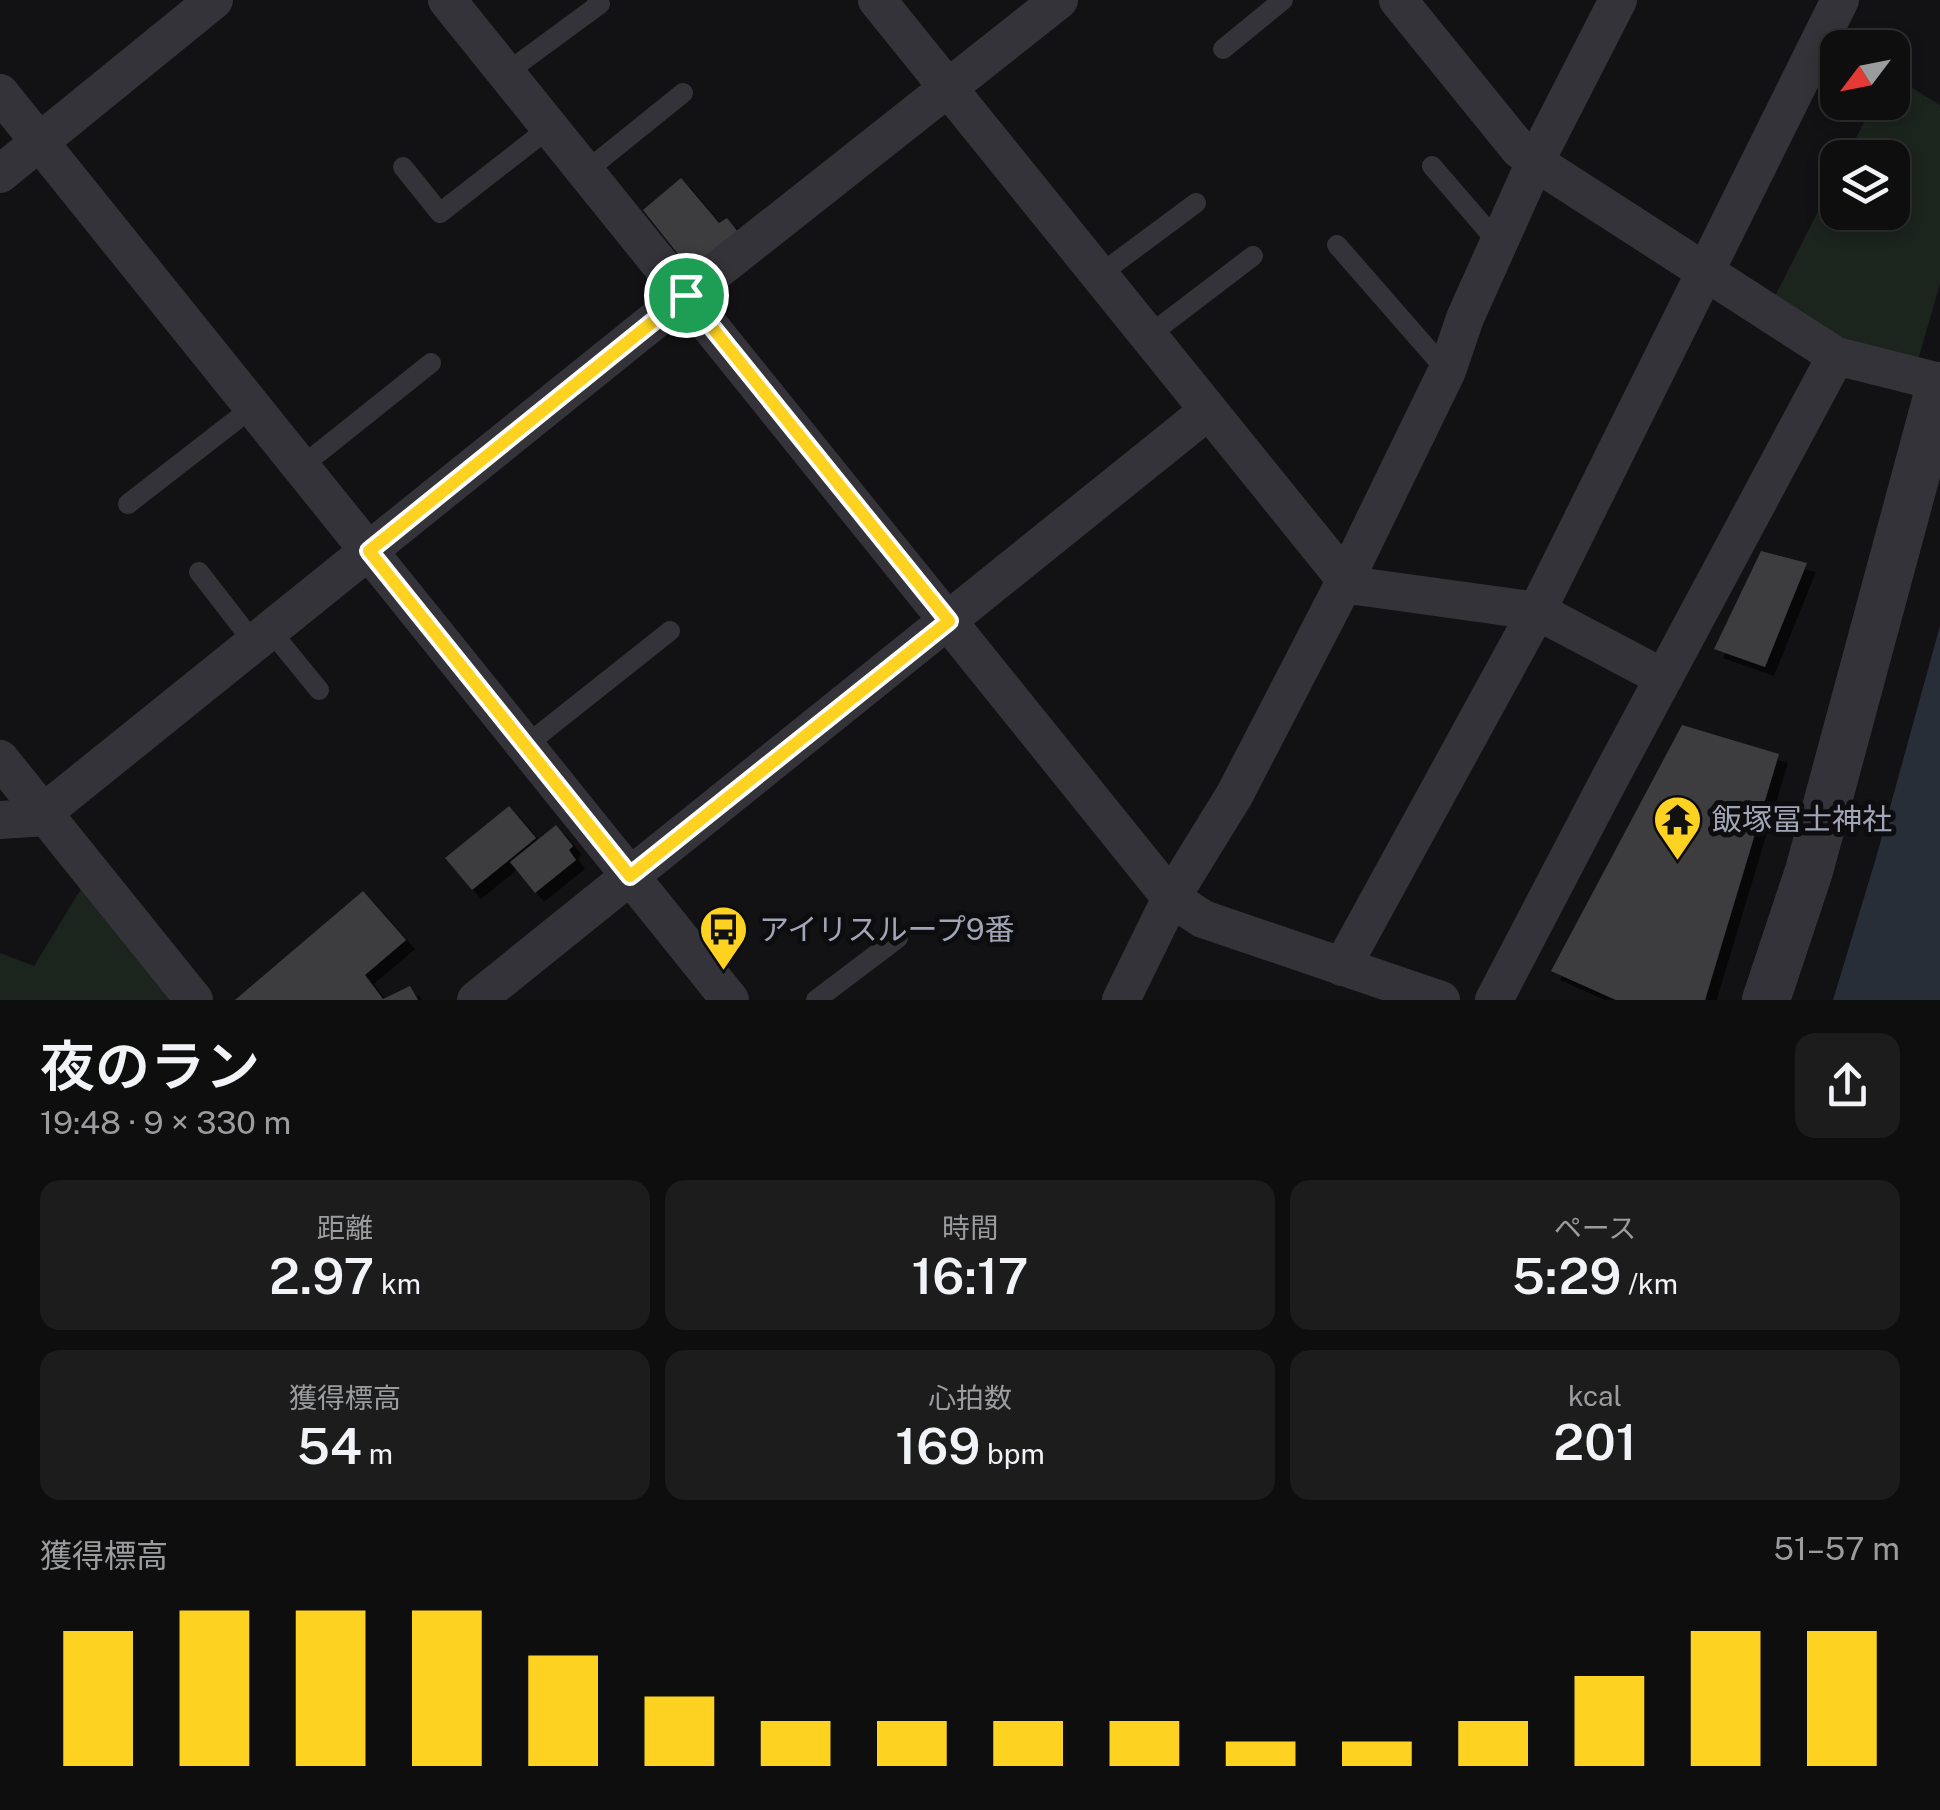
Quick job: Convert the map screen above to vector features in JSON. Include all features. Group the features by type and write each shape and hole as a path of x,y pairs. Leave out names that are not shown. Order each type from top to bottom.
{"street":[{"path":"0,174 214,0"},
{"path":"447,0 1171,898 1202,919 1441,1000"},
{"path":"877,0 1343,582 1537,611 1664,678"},
{"path":"0,820 45,815 262,636 1058,0"},
{"path":"1398,0 1520,149 1536,162 1836,356 1940,384 1809,871 1766,1000"},
{"path":"1121,1000 1171,898 1235,794 1343,582 1447,371 1465,318 1536,162 1618,0"},
{"path":"1342,967 1537,611 1840,0"},
{"path":"0,92 730,1000"},
{"path":"1494,1000 1836,356"},
{"path":"476,1000 1208,411"},
{"path":"0,759 194,1000"}],"lane":[{"path":"506,74 600,4 597,0"},
{"path":"1222,49 1284,0"},
{"path":"585,172 683,93"},
{"path":"403,167 440,213 549,128"},
{"path":"1432,166 1500,245"},
{"path":"1099,276 1196,203"},
{"path":"1338,245 1447,371"},
{"path":"1148,336 1253,256"},
{"path":"302,466 431,363"},
{"path":"128,504 252,408"},
{"path":"199,572 319,690"},
{"path":"525,746 670,632"},
{"path":"816,1000 898,938"}],"shaded area":[{"path":"1910,86 1940,105 1940,284 1916,367 1841,350 1770,306 1820,207 1820,230 1910,230 1910,140 1855,140 1865,120 1910,120"},
{"path":"1940,626 1940,1000 1833,1000 1876,858"},
{"path":"84,884 177,1000 0,1000 0,953 34,966"}],"building":[{"path":"681,178 719,223 727,218 738,232 703,260 682,259 643,210"},
{"path":"1761,551 1807,563 1765,667 1714,649"},
{"name":"飯塚冨士神社","path":"1682,725 1779,754 1705,1000 1616,1000 1551,971"},
{"path":"509,806 536,838 472,890 445,858"},
{"path":"556,825 573,846 569,850 576,860 535,893 510,862"},
{"path":"363,891 406,940 365,975 383,999 410,986 418,1000 235,1000"}],"place":[{"name":"飯塚冨士神社","path":"1677,862"},
{"name":"アイリスループ9番","path":"724,972"}],"route":[{"path":"686,295 949,621 630,876 369,551 686,295"}]}
